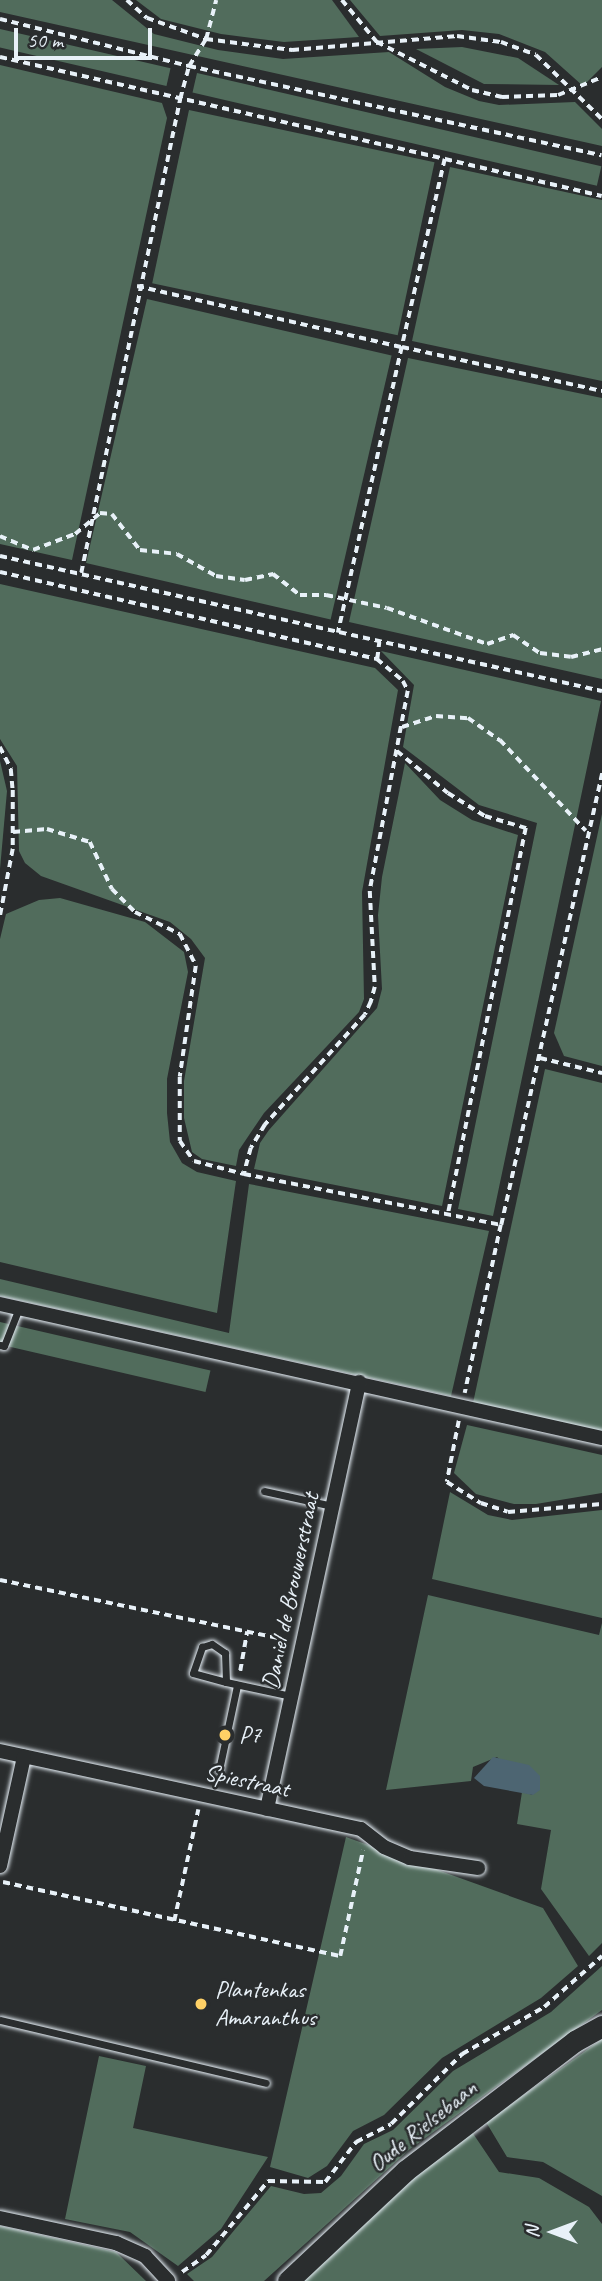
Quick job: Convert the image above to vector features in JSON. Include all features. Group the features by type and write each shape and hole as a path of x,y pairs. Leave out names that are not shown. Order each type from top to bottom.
{"street":[{"path":"0,1304 602,1438"},
{"name":"Daniel de Brouwerstraat","path":"267,1809 359,1382"},
{"name":"Spiestraat","path":"0,1751 267,1809 367,1834 411,1858 478,1868"},
{"path":"0,1866 24,1757"},
{"name":"Oude Rielsebaan","path":"288,2281 405,2171 575,2041 602,2026"},
{"path":"0,2218 116,2243 145,2256 168,2281"}],"lane":[{"path":"0,1345 4,1346 19,1308"},
{"path":"264,1491 332,1506"},
{"path":"226,1682 225,1653 212,1644 205,1645 194,1661 193,1673 226,1682 237,1685 291,1696"},
{"path":"219,1770 237,1685"},
{"path":"0,2020 266,2083"}],"path":[{"path":"127,0 147,18 206,38 292,50 457,36 501,42 536,55 602,119"},
{"path":"81,573 137,286 180,99 189,65 206,38 216,0"},
{"path":"342,0 377,42 482,92 502,97 574,91 602,77"},
{"path":"0,19 189,65 602,155"},
{"path":"0,57 602,196"},
{"path":"338,633 445,159"},
{"path":"137,286 602,390"},
{"path":"0,536 33,550 75,534 100,513 112,514 140,550 177,554 216,576 245,580 273,574 300,595 326,595 387,608 487,644 513,635 540,653 571,657 602,649"},
{"path":"0,556 602,691"},
{"path":"0,572 377,659 408,691 370,891 374,987 371,1002 365,1015 265,1125 251,1148 244,1174"},
{"path":"377,659 379,642"},
{"path":"402,727 436,716 468,718 500,740 586,831"},
{"path":"0,747 11,769 13,832 0,917"},
{"path":"397,751 467,805 526,828 448,1214"},
{"path":"602,772 586,831 447,1482 481,1503 508,1512 602,1504"},
{"path":"13,832 47,830 90,842 112,889 135,912 180,934 196,966 180,1077 180,1141 194,1161 244,1174 501,1225"},
{"path":"539,1058 602,1073"},
{"path":"0,1580 303,1643"},
{"path":"237,1685 247,1632"},
{"path":"174,1921 202,1795"},
{"path":"0,1882 340,1956 367,1834"},
{"path":"173,2281 206,2255 268,2181 325,2182 356,2142 391,2124 462,2054 544,2007 602,1956"}],"green space":[{"path":"0,0 112,0 154,34 218,50 283,59 389,52 445,87 479,101 499,105 575,102 602,129 602,146 0,12"},
{"path":"136,0 332,0 359,37 284,42 221,34 161,19"},
{"path":"350,0 602,0 602,67 583,86 545,52 499,34 462,30 380,36"},
{"path":"0,29 171,68 166,86 0,47"},
{"path":"462,47 518,58 559,85 484,84 416,49"},
{"path":"0,65 162,103 167,118 72,560 0,544"},
{"path":"197,73 601,166 597,186 193,92"},
{"path":"189,110 435,162 398,335 152,283"},
{"path":"450,167 602,200 602,381 412,341"},
{"path":"147,299 392,355 331,620 86,563"},
{"path":"408,358 602,398 602,679 349,622"},
{"path":"0,584 375,668 398,690 362,892 364,999 359,1012 264,1113 239,1150 236,1166 202,1159 192,1152 184,1118 184,1081 205,958 191,939 170,922 41,876 25,863 19,851 17,766 0,739"},
{"path":"381,651 601,701 493,1216 458,1209 537,823 479,805 403,747 414,685"},
{"path":"0,761 7,791 0,869"},
{"path":"405,763 440,800 472,820 518,835 442,1206 254,1169 260,1143 269,1130 377,1008 382,989 378,915 382,877"},
{"path":"602,814 602,1066 564,1056 554,1033"},
{"path":"60,898 145,922 184,952 188,972 167,1079 167,1113 170,1142 182,1163 197,1172 236,1181 217,1313 0,1262 0,939 6,914 39,900"},
{"path":"545,1069 602,1083 602,1432 473,1403"},
{"path":"249,1184 489,1231 451,1396 0,1296 0,1279 229,1333"},
{"path":"0,1322 210,1371 206,1392 0,1345"},
{"path":"467,1425 602,1455 602,1493 536,1504 514,1504 476,1494 454,1473"},
{"path":"450,1492 488,1515 512,1520 602,1510 602,1618 432,1579"},
{"path":"428,1595 599,1635 602,1623 602,1943 589,1956 541,1889 551,1830 517,1824 522,1792 533,1795 497,1757 473,1767 471,1781 386,1790"},
{"path":"346,1837 543,1908 578,1966 541,1998 442,2058 384,2115 353,2131 327,2166 308,2178 270,2167"},
{"path":"602,1966 602,2010 410,2149 264,2281 194,2281 187,2274 212,2257 271,2186 304,2194 321,2193 341,2176 364,2144 393,2130 453,2071 551,2012"},
{"path":"602,2039 602,2196 543,2162 507,2157 486,2122"},
{"path":"99,2056 146,2066 133,2128 268,2157 221,2229 178,2266 130,2232 65,2219"},
{"path":"472,2132 499,2172 539,2178 589,2207 602,2224 602,2281 302,2281 418,2172"},
{"path":"0,2226 116,2252 146,2281 0,2281"}],"water":[{"path":"493,1757 529,1765 540,1776 540,1790 533,1795 484,1786 474,1778"}],"place":[{"name":"P7","path":"225,1735"},
{"name":"Plantenkas Amaranthus","path":"201,2004"}]}
